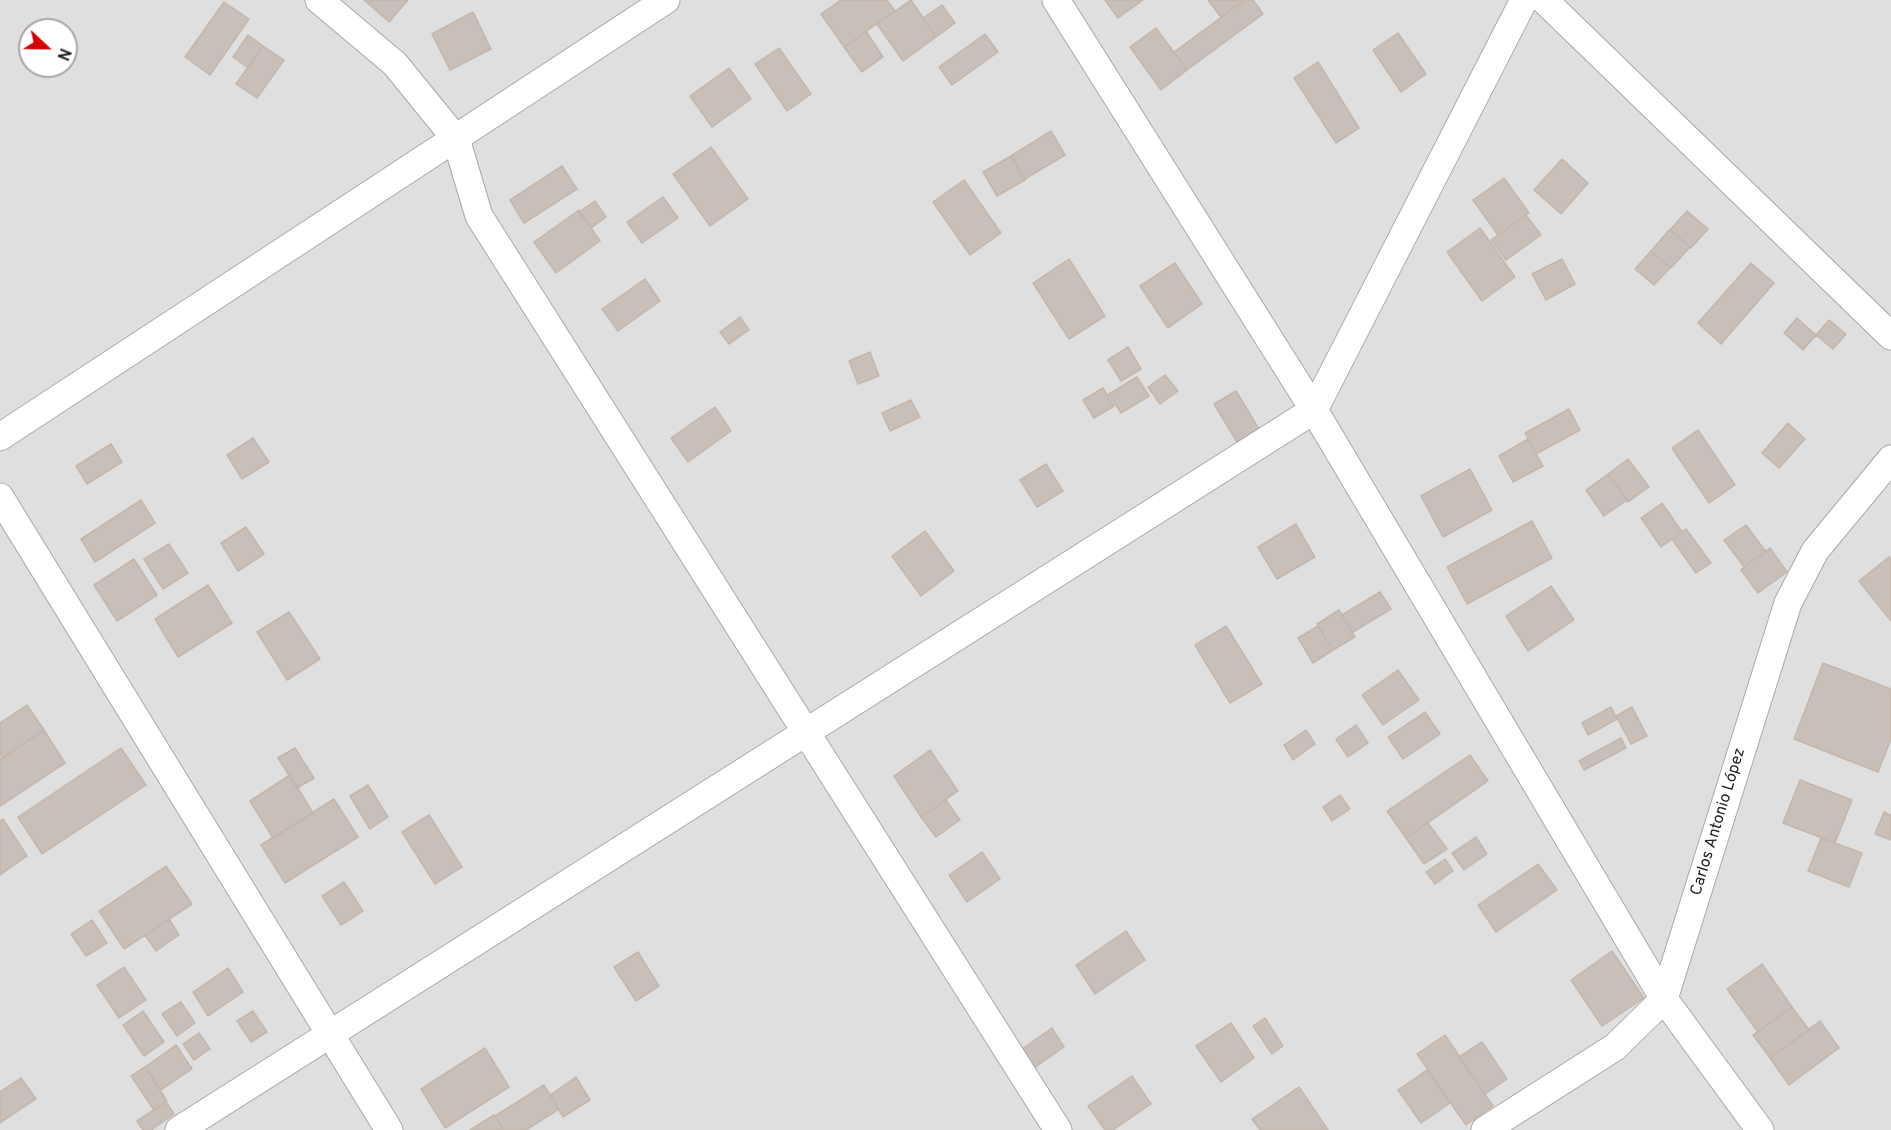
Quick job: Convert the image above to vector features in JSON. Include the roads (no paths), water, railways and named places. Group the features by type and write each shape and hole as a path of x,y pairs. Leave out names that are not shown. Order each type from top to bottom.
{"street":[{"path":"319,0 395,64 456,139 479,216 1058,1130"},
{"path":"0,436 666,0"},
{"path":"1056,0 1314,410 1664,999 1760,1130"},
{"path":"179,1130 330,1032 1314,410 1524,0"},
{"path":"1544,0 1891,336"},
{"name":"Carlos Antonio López","path":"1485,1130 1615,1047 1664,999 1788,603 1815,551 1891,459"},
{"path":"0,497 389,1130"}]}
